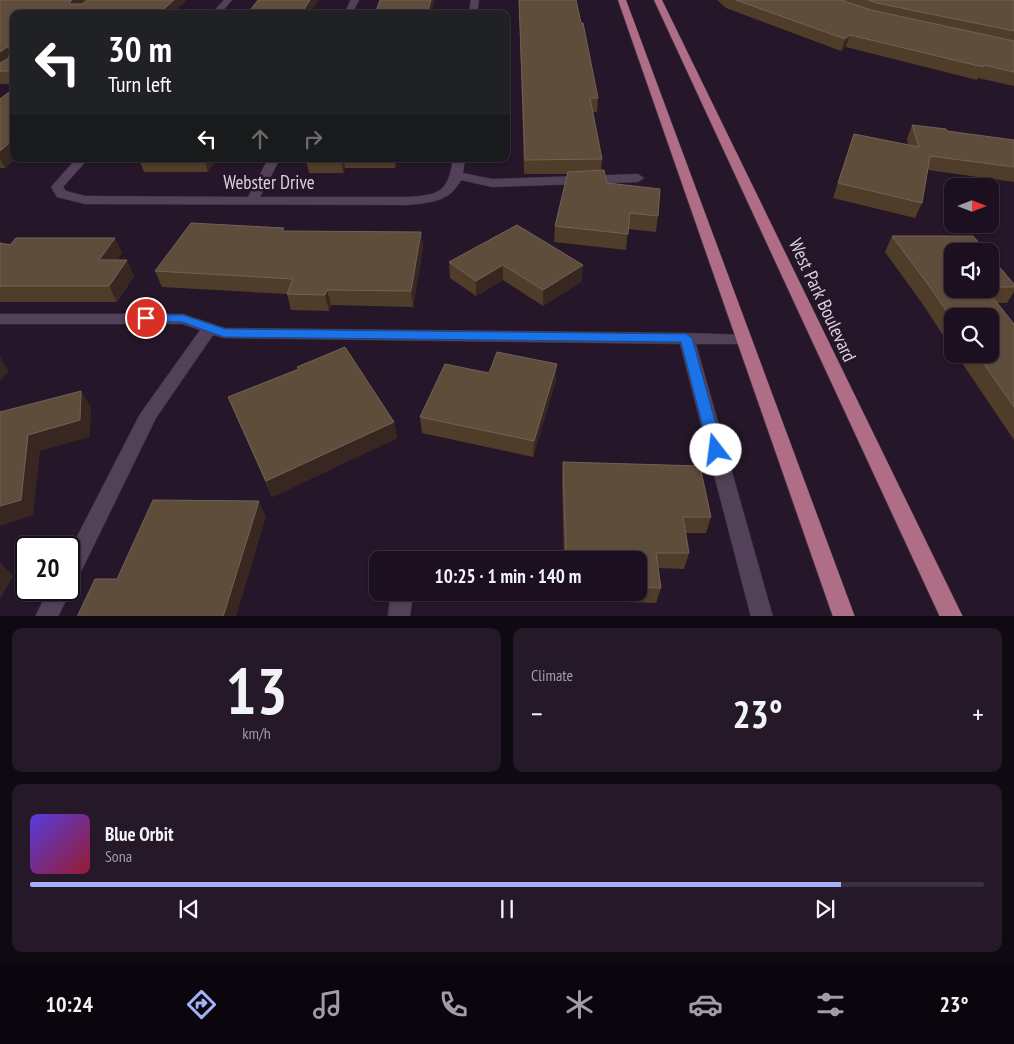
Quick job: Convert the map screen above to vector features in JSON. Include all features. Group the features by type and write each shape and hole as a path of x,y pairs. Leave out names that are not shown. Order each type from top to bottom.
{"main road":[{"path":"622,0 844,616"},
{"name":"West Park Boulevard","path":"658,0 952,616"}],"street":[{"path":"219,10 228,0"},
{"name":"Webster Drive","path":"79,162 58,187 61,194 85,200 426,200 442,195 453,187 458,176"},
{"path":"252,201 272,162"},
{"path":"459,162 458,176 492,183 542,183 638,178"},
{"path":"0,318 183,318 224,333 744,339"},
{"path":"80,551 149,414 210,328"},
{"path":"686,338 762,616"},
{"path":"46,616 54,601"},
{"path":"399,616 401,601"}],"building":[{"path":"0,0 72,0 70,4 82,4 87,0 174,0 163,10 10,10 10,47 0,52"},
{"path":"258,0 310,0 304,10 250,10"},
{"path":"380,0 431,0 428,10 376,10"},
{"path":"519,0 576,0 581,23 583,23 598,98 590,98 602,159 525,160"},
{"path":"736,0 841,0 871,10 1014,41 1014,72 984,65 983,67 850,35 845,39"},
{"path":"868,0 1014,0 1014,31 877,3"},
{"path":"10,47 10,71 0,71 0,63 9,58"},
{"path":"10,91 10,142 0,151 0,99"},
{"path":"912,125 1014,140 1014,167 930,156 922,203 838,183 854,134 919,147"},
{"path":"604,170 607,183 660,189 658,216 630,213 628,234 555,226 568,172"},
{"path":"191,223 284,228 282,231 421,232 411,291 327,290 325,295 287,294 293,279 155,271"},
{"path":"517,225 583,265 543,290 503,265 476,281 449,262"},
{"path":"892,236 973,236 979,243 944,243 944,298 993,298 1014,324 1014,407 983,363 999,363 999,308 944,308"},
{"path":"16,238 115,238 99,260 127,260 109,286 0,286 0,243 10,245"},
{"path":"999,266 1014,284 1014,287 999,287"},
{"path":"345,347 394,422 266,481 228,397 299,369 297,367"},
{"path":"497,352 557,364 534,441 420,417 445,364 489,373"},
{"path":"81,391 80,420 28,435 21,500 0,506 0,412"},
{"path":"563,462 700,466 711,517 683,517 689,553 656,553 661,588 647,587 647,551 566,551"},
{"path":"153,500 259,501 223,616 77,616 95,579 117,579"}],"route":[{"path":"146,318 183,318 224,333 686,338 716,450"}]}
